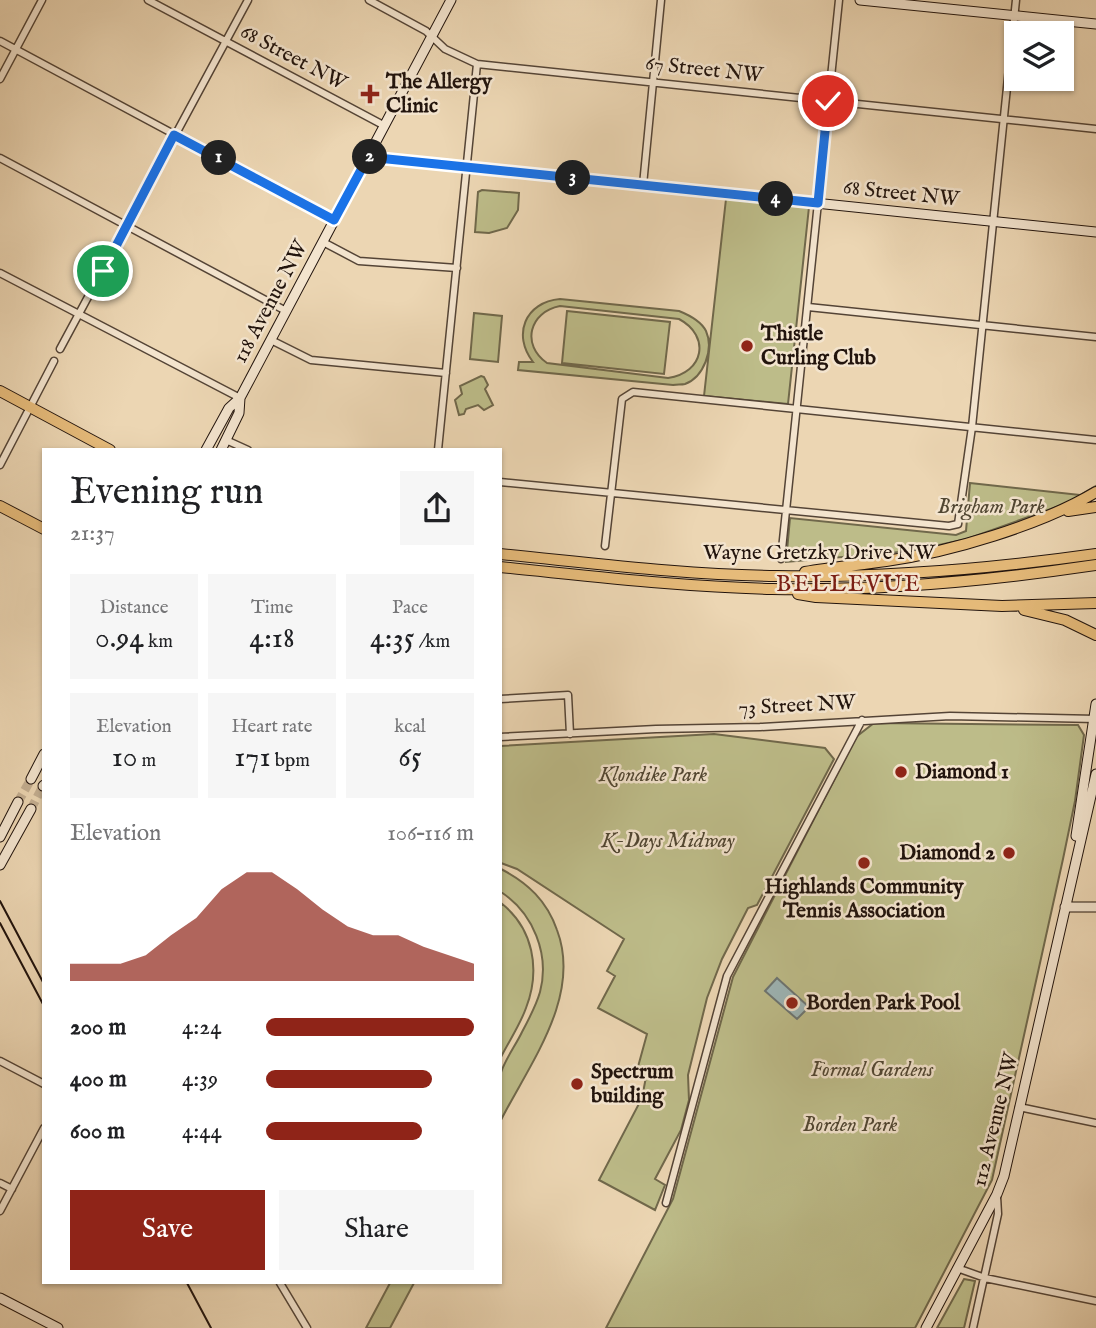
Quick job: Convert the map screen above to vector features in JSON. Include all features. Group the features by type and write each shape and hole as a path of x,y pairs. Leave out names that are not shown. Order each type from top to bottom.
{"main road":[{"name":"118 Avenue NW","path":"207,448 229,408 240,398 452,0"},
{"path":"860,0 1096,24"},
{"name":"68 Street NW","path":"368,157 1096,232"},
{"path":"0,391 106,448"},
{"name":"118 Avenue NW","path":"222,448 239,413 240,398"},
{"path":"1053,514 1096,492"},
{"path":"0,506 42,528"},
{"path":"775,576 912,556 961,544 1053,514 1096,507"},
{"name":"Wayne Gretzky Drive NW","path":"502,554 697,573 775,576 915,573 1003,566 1096,554"},
{"name":"Wayne Gretzky Drive NW","path":"502,567 667,584 770,589 869,588 957,583 1096,565"},
{"path":"770,589 816,597 1002,606 1096,603"},
{"path":"1002,606 1044,614 1096,635"},
{"name":"112 Avenue NW","path":"1065,907 1096,704"},
{"path":"31,779 42,758"},
{"name":"112 Avenue NW","path":"926,1328 1004,1176 1096,774"},
{"path":"0,837 18,802"},
{"path":"0,865 31,809"},
{"path":"1065,907 1096,907"},
{"path":"0,1298 58,1328"}],"street":[{"path":"0,79 42,0"},
{"name":"68 Street NW","path":"148,0 385,126"},
{"path":"60,349 248,0"},
{"name":"67 Street NW","path":"369,0 426,31 445,49 477,64 1096,129"},
{"path":"643,185 661,0"},
{"path":"781,559 839,0"},
{"path":"502,482 785,512 950,526 958,524 972,427 1016,0"},
{"path":"0,41 334,220"},
{"path":"438,448 477,64"},
{"path":"0,158 128,224 286,311"},
{"path":"323,242 359,261 457,268"},
{"path":"0,273 240,398"},
{"path":"808,307 1096,337"},
{"path":"271,340 311,360 446,373"},
{"path":"0,465 54,361"},
{"path":"605,546 622,398 627,394 797,408 1096,440"},
{"path":"226,440 244,448"},
{"path":"502,699 568,695 570,734"},
{"name":"73 Street NW","path":"502,737 760,727 950,716 1095,719"},
{"path":"666,1203 727,976 862,720"},
{"path":"0,1061 42,1083"},
{"path":"1019,1107 1096,1123"},
{"path":"0,1211 42,1132"},
{"path":"0,1183 12,1189"},
{"path":"973,1328 998,1214 997,1194"},
{"path":"957,1268 985,1278 1096,1301"},
{"path":"281,1284 307,1328"}],"green space":[{"path":"478,192 519,193 518,210 507,228 489,233 475,232"},
{"path":"726,199 809,207 788,404 704,396"},
{"path":"560,299 679,311 691,316 704,327 709,346 706,362 692,380 673,385 518,370 519,362 533,362 523,341 526,322 538,306","holes":["560,306 679,319 696,335 699,353 696,362 689,369 668,378 547,363 539,356 532,339 535,322 549,309"]},
{"path":"567,311 670,322 664,374 562,363"},
{"path":"474,313 502,316 498,362 470,359"},
{"path":"481,376 488,385 485,389 493,405 484,410 478,405 459,415 455,400 462,394 460,386"},
{"name":"Brigham Park","path":"970,483 1080,495 1096,486 1096,489 1073,501 967,539 911,551 786,562 790,518 956,535 966,531"},
{"name":"Borden Park","path":"874,723 1078,725 1084,735 1075,801 992,1180 915,1328 606,1328 673,1199 733,977 856,737"},
{"name":"K-Days Midway","path":"714,734 825,748 834,759 757,905 748,908 722,959 707,998 688,1075 689,1100 681,1130 655,1179 665,1185 655,1210 599,1180 642,1098 646,1077 636,1074 647,1034 598,1008 615,976 607,971 624,939 517,869 502,863 502,746"},
{"path":"502,870 528,887 548,910 557,930 563,955 563,980 549,1028 502,1118 502,1070 536,1002 543,978 543,963 536,936 522,911 502,893"},
{"path":"502,904 521,924 531,950 533,964 531,993 518,1027 502,1055"},
{"path":"964,1279 975,1281 964,1328 937,1328"},
{"path":"389,1284 413,1284 390,1328 366,1328"}],"water":[{"path":"777,978 809,1007 797,1019 765,991"}],"tunnel":[{"path":"18,802 31,779"},
{"path":"31,809 42,788"}],"tram line":[{"path":"0,901 42,980"},
{"path":"0,923 42,1002"},
{"path":"188,1284 211,1328"}],"place":[{"name":"The Allergy Clinic","path":"370,94"},
{"name":"Thistle Curling Club","path":"747,346"},
{"name":"Diamond 1","path":"901,772"},
{"name":"Diamond 2","path":"1009,853"},
{"name":"Highlands Community Tennis Association","path":"864,863"},
{"name":"Borden Park Pool","path":"792,1003"},
{"name":"Spectrum building","path":"577,1084"}],"district":[{"name":"BELLEVUE","path":"849,584"}],"route":[{"path":"103,271 174,135 334,220 368,157 818,203 828,101"}],"park label":[{"name":"Klondike Park","path":"653,775"},
{"name":"Formal Gardens","path":"872,1070"}]}
